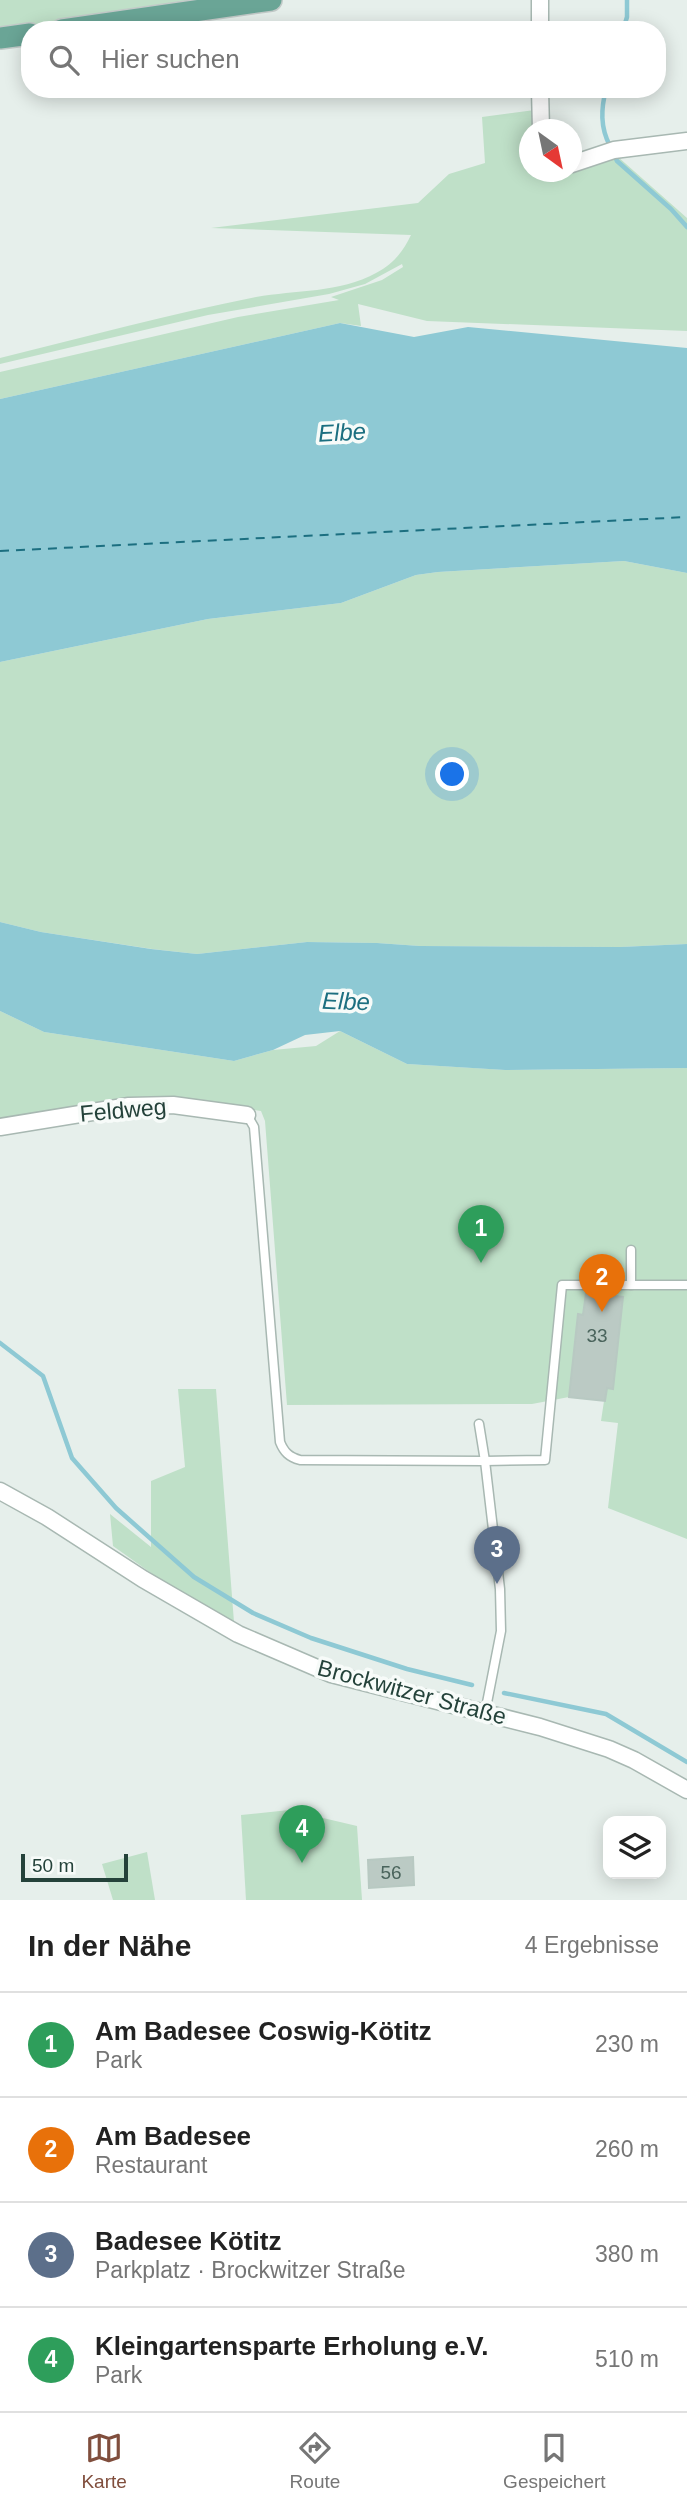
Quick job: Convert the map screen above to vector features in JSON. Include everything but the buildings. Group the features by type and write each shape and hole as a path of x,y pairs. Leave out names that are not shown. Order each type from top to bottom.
{"main road":[{"path":"125,21 271,0"},
{"path":"0,38 21,35"}],"street":[{"path":"540,0 540,21"},
{"path":"540,98 541,119"},
{"path":"582,161 610,152 687,141"},
{"name":"Feldweg","path":"0,1127 129,1106 173,1105 247,1115"},
{"name":"Brockwitzer Straße","path":"0,1491 238,1634 331,1674 485,1713 609,1749 687,1790"}],"lane":[{"path":"247,1115 254,1127 280,1442 290,1457 300,1460 545,1460 562,1285 687,1285"},
{"path":"631,1250 631,1285"},
{"path":"479,1423 500,1588 500,1631 485,1713"}],"green space":[{"path":"0,0 219,0 66,21 21,21 21,27 0,30"},
{"path":"535,110 535,119 519,119 519,182 582,182 582,168 617,156 687,218 687,331 427,321 358,304 361,326 340,323 0,399 0,372 238,317 339,300 331,297 382,280 403,267 402,264 365,284 329,294 208,315 0,364 0,358 160,318 256,297 332,288 376,273 397,257 411,235 211,228 418,203 449,174 485,163 482,117"},
{"path":"624,561 687,573 687,944 620,947 420,946 307,942 197,954 41,932 0,922 0,662 208,619 341,603 416,575"},
{"path":"0,1011 44,1032 234,1061 273,1050 316,1046 340,1031 407,1064 506,1070 687,1068 687,1539 608,1508 618,1423 601,1421 604,1401 569,1397 532,1404 287,1405 265,1121 261,1111 175,1099 0,1122"},
{"path":"178,1389 216,1389 234,1622 158,1578 113,1546 110,1514 151,1547 151,1481 185,1467"},
{"path":"289,1810 357,1826 362,1900 246,1900 241,1815"},
{"path":"147,1852 155,1900 113,1900 102,1864"}],"water":[{"name":"Elbe","path":"340,323 414,337 468,327 687,348 687,573 624,561 438,572 416,575 341,603 208,619 0,662 0,399"},
{"name":"Elbe","path":"0,922 41,932 197,954 307,942 420,946 620,947 687,944 687,1068 505,1070 407,1064 340,1031 305,1035 273,1050 234,1061 44,1032 0,1011"}],"waterway":[{"path":"626,21 627,0"},
{"path":"604,98 602,118 610,146"},
{"path":"614,154 617,161 671,209 687,227"},
{"path":"0,1343 43,1376 72,1458 116,1508 194,1577 253,1613 311,1638 407,1669 472,1685"},
{"path":"504,1693 606,1714 687,1762"}],"ferry route":[{"path":"0,551 687,517"}],"place":[{"name":"Am Badesee Coswig-Kötitz","path":"481,1263"},
{"name":"Am Badesee","path":"602,1312"},
{"name":"Badesee Kötitz","path":"497,1584"},
{"name":"Kleingartensparte Erholung e.V.","path":"302,1863"}]}
